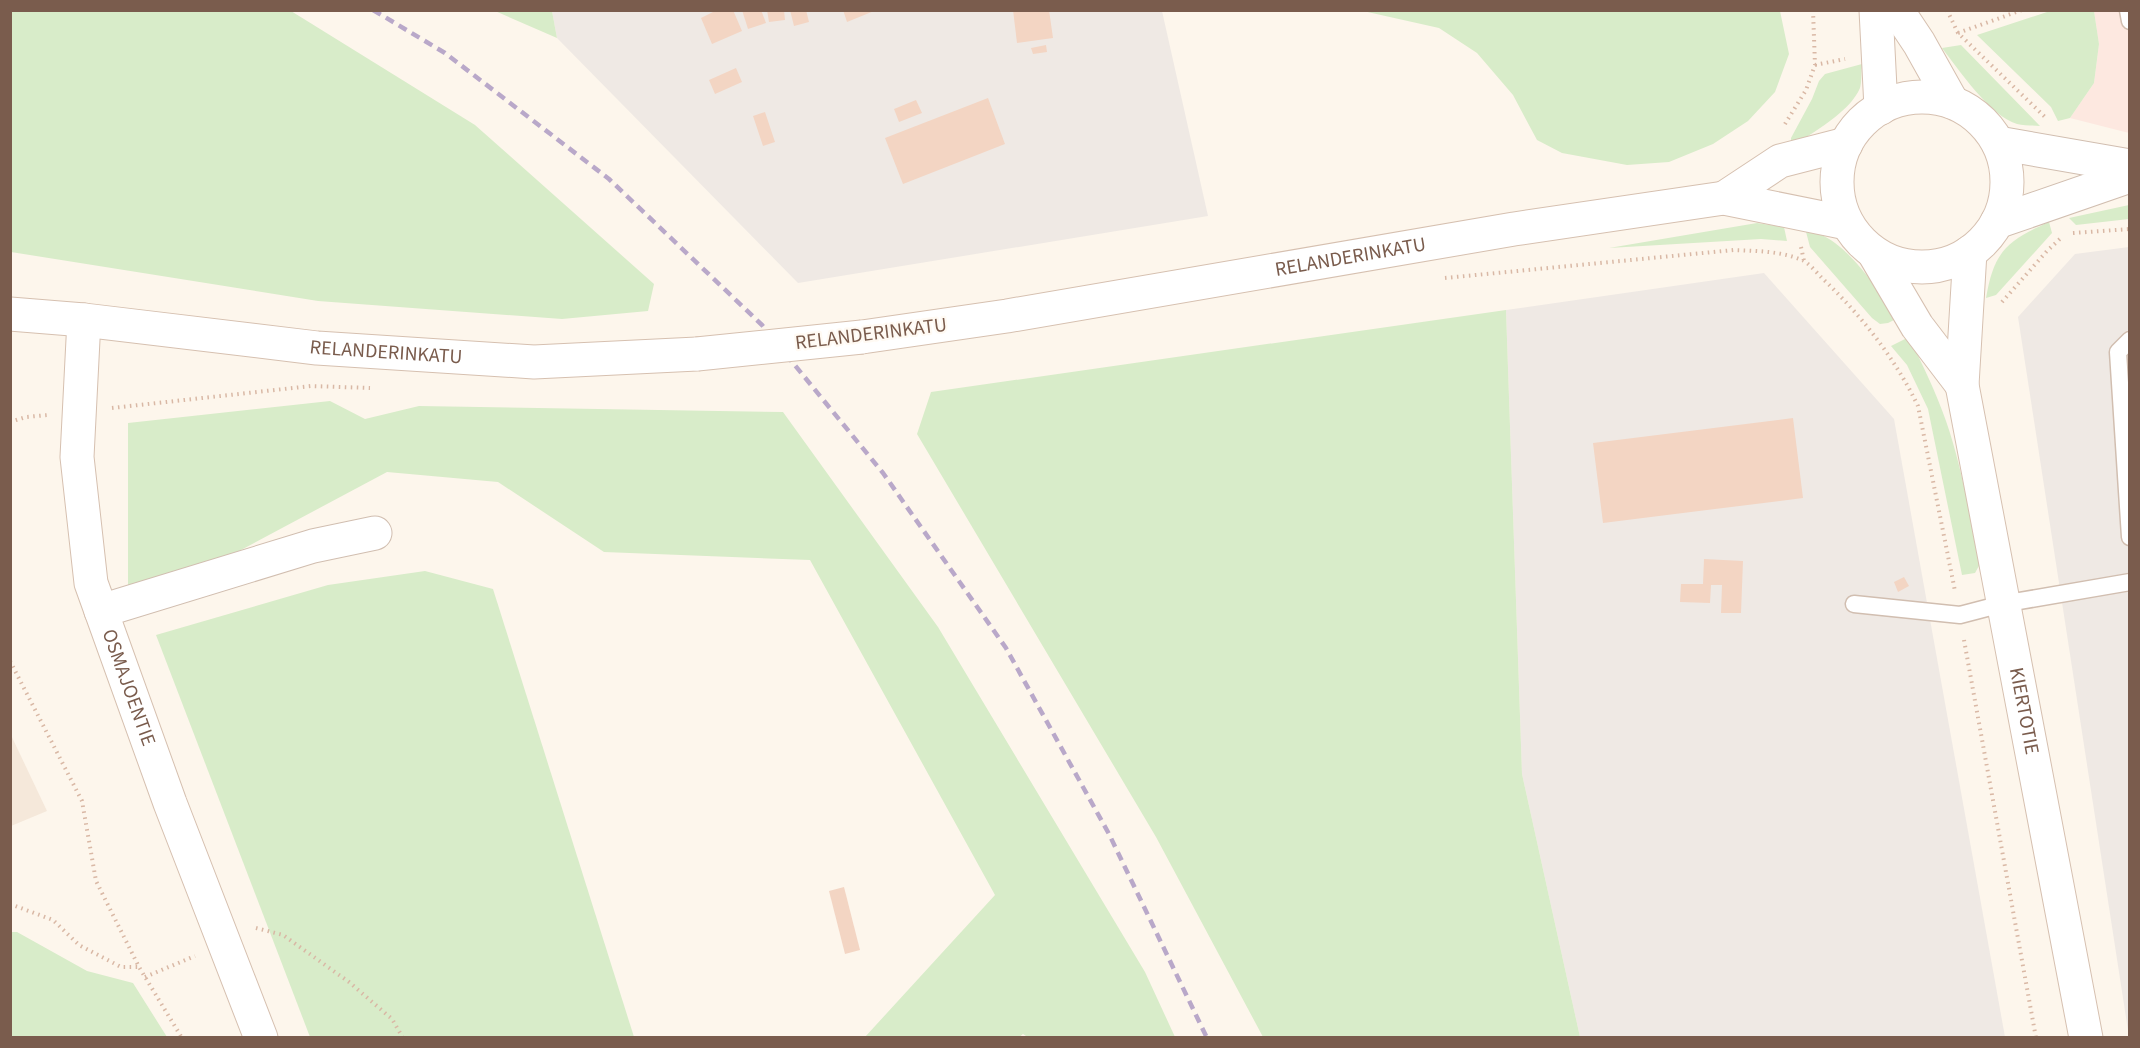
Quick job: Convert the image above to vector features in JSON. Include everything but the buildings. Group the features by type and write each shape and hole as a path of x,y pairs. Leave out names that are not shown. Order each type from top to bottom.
{"main road":[{"path":"1876,10 1881,108"},
{"path":"1897,10 1919,43 1952,102"},
{"path":"1912,98 1932,98 1952,102 1971,112 1986,126 1998,143 2005,163 2007,183 2005,203 1997,222 1985,239 1970,252 1952,262 1932,267 1902,264 1874,253 1847,223 1840,204 1837,184 1839,163 1846,144 1858,126 1881,108 1892,103 1912,98"},
{"path":"1998,143 2130,166"},
{"name":"RELANDERINKATU","path":"1724,198 1780,161 1846,144"},
{"path":"1997,222 2130,176"},
{"name":"RELANDERINKATU","path":"10,314 84,320 316,348 534,362 697,354 862,337 1019,314 1514,229 1724,198 1847,223"},
{"name":"KIERTOTIE","path":"1970,252 1962,385 2086,1038"},
{"name":"KIERTOTIE","path":"1874,253 1917,326 1962,385"},
{"name":"OSMAJOENTIE","path":"84,320 77,457 91,583 170,803 261,1038"},
{"path":"101,611 313,546 375,533"}],"lane":[{"path":"2128,10 2130,21"},
{"path":"2130,340 2118,352 2130,537"},
{"path":"1854,604 1960,615 2002,604 2130,582"}],"path":[{"path":"1443,278 1734,250 1771,252 1804,261 1833,288 1875,336 1905,379 1918,406 1960,615 2036,1038"},
{"path":"120,407 311,386 380,388"},
{"path":"10,422 39,416"},
{"path":"10,661 82,801 96,881 139,967 182,1038"},
{"path":"10,904 53,920 79,945 121,967 139,967"},
{"path":"256,928 283,935 349,982 392,1019 404,1038"},
{"path":"145,977 196,955"}],"shaded area":[{"path":"552,11 1162,11 1208,216 798,283 557,38"},
{"path":"2094,11 2129,11 2129,133 2070,118 2094,83 2099,44"},
{"path":"2129,247 2129,1037 2018,317 2075,254"},
{"path":"1764,273 1894,419 2005,1037 1580,1037 1522,774 1506,310"},
{"path":"10,733 47,811 11,826 10,826"}],"green space":[{"path":"10,11 291,11 475,125 654,284 648,311 562,319 318,301 11,252"},
{"path":"495,11 552,11 557,38"},
{"path":"1363,11 1780,11 1789,54 1775,92 1748,121 1713,144 1669,162 1627,165 1562,153 1537,140 1513,95 1477,53 1439,28"},
{"path":"2050,11 2094,11 2099,44 2094,83 2070,118 2058,121 2051,107 1977,35"},
{"path":"1961,45 2040,126 2017,124 1996,112 1986,102 1942,48"},
{"path":"1862,64 1860,88 1855,97 1839,114 1791,147 1791,138 1819,81 1825,74"},
{"path":"2129,205 2129,219 2076,225 2069,218"},
{"path":"2049,222 2052,233 1996,295 1986,298 1993,269 2005,249 2023,235"},
{"path":"1757,223 1784,227 1787,241 1761,239 1609,248"},
{"path":"1805,228 1832,241 1853,259 1876,288 1896,319 1880,324 1872,318 1810,247"},
{"path":"1506,310 1522,774 1580,1037 1263,1037 1156,837 917,434 931,392"},
{"path":"1909,337 1938,399 1957,456 1980,564 1975,573 1962,575 1928,409 1907,365 1891,346"},
{"path":"330,401 365,419 419,406 783,412 938,627 1145,972 1175,1037 1029,1038 1023,1034 1018,1038 865,1037 995,895 810,560 604,552 498,482 387,472 164,591 128,586 128,423"},
{"path":"425,571 493,589 634,1037 310,1037 156,635 328,585"},
{"path":"11,932 17,932 87,971 133,983 167,1037 11,1037"}],"railway":[{"path":"373,10 445,53 609,179 762,325 883,473 1006,648 1109,834 1207,1038"}]}
